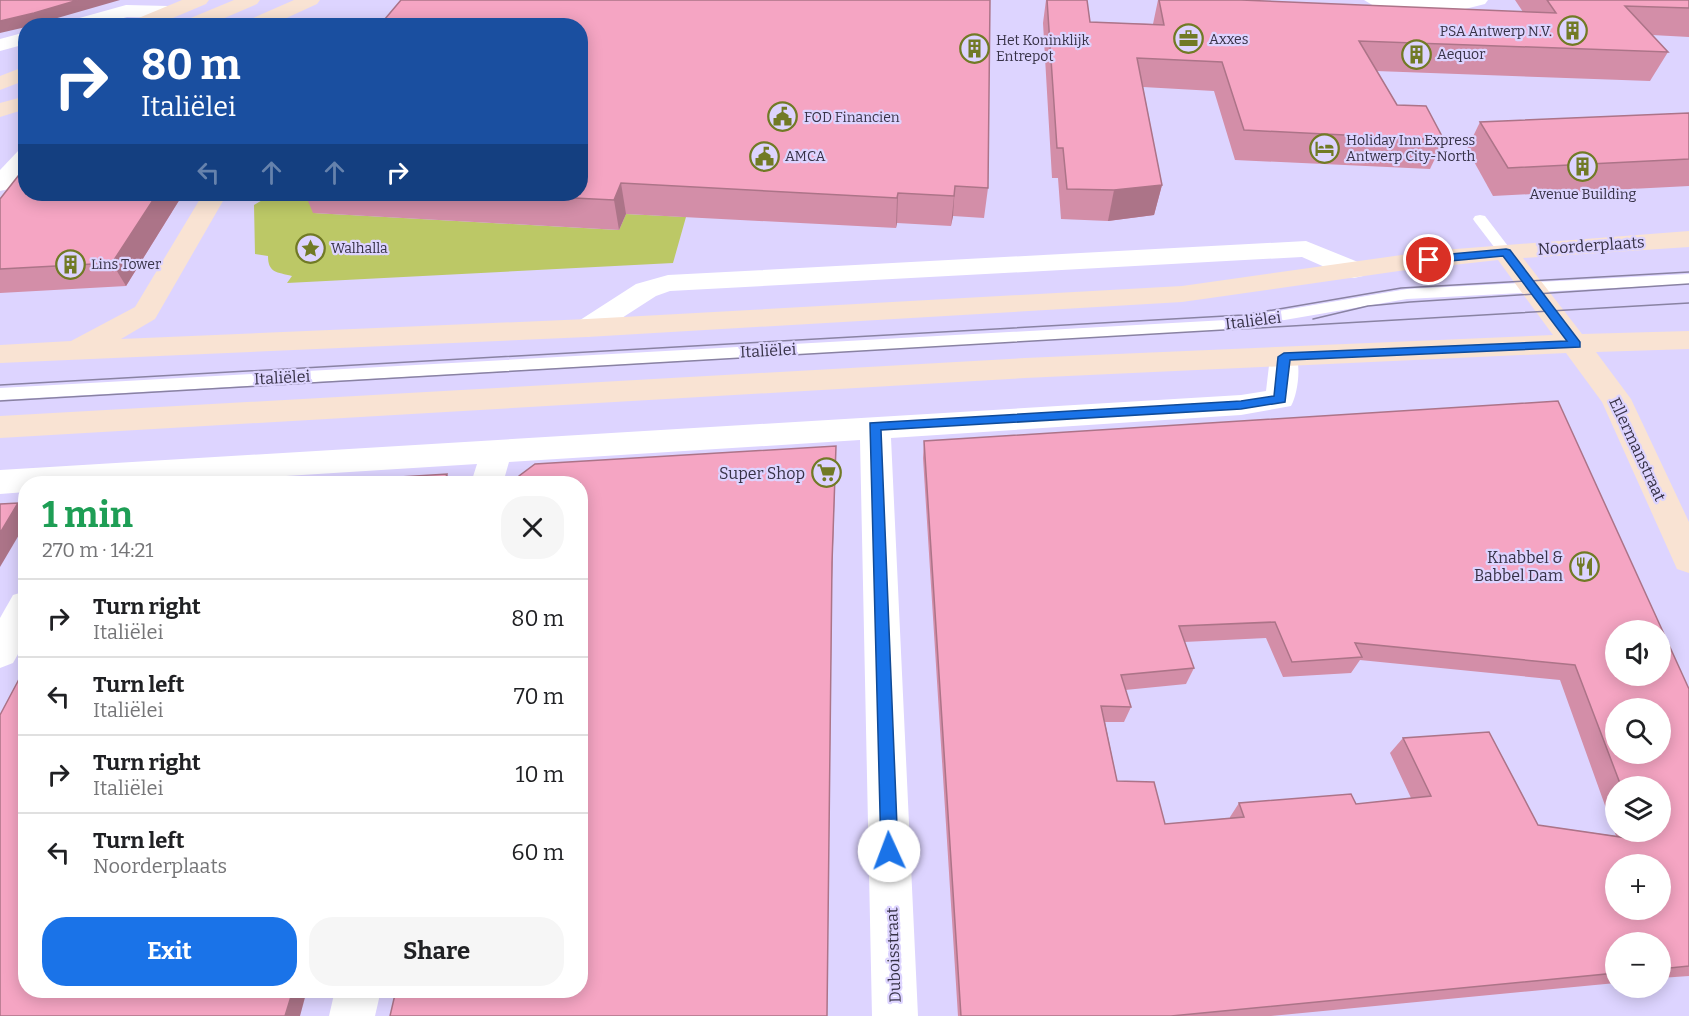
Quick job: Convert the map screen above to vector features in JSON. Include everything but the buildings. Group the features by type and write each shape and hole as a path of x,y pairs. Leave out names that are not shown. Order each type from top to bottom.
{"main road":[{"path":"154,18 199,0"},
{"path":"207,18 250,0"},
{"path":"270,18 286,11 309,9"},
{"path":"0,84 18,76"},
{"path":"0,84 18,81"},
{"path":"0,108 18,100"},
{"path":"0,108 18,104"},
{"path":"68,351 115,331 145,313 210,201"},
{"name":"Noorderplaats","path":"1506,252 1554,246 1689,239"},
{"name":"Italiëlei","path":"0,354 587,328 1182,294 1506,252"},
{"name":"Noorderplaats","path":"1506,252 1576,344"},
{"path":"1576,344 1689,340"},
{"name":"Italiëlei","path":"0,427 1025,368 1576,344"},
{"name":"Ellermanstraat","path":"1576,344 1616,399 1689,559"}],"street":[{"path":"1374,0 1451,2 1478,0"},
{"path":"101,18 126,11 168,12"},
{"path":"0,45 18,40"},
{"path":"0,184 18,165"},
{"path":"587,328 646,290 668,283 1306,249 1354,270"},
{"path":"150,476 875,426 1241,405 1280,399 1284,357"},
{"name":"Duboisstraat","path":"875,426 895,1016"},
{"path":"489,476 496,452"},
{"path":"0,482 18,482"},
{"path":"0,652 18,619"},
{"path":"352,1016 356,998"}],"lane":[{"path":"1480,219 1506,252"},
{"name":"Italiëlei","path":"0,394 1226,325 1407,294 1689,279"}],"green space":[{"path":"261,201 312,201 321,202 314,213 619,230 626,214 686,217 673,263 287,283 292,276 272,269 268,256 255,254 254,205"}],"tram line":[{"path":"0,385 1243,315 1401,288 1689,272"},
{"path":"1313,319 1368,306 1410,302 1689,284"},
{"path":"0,401 1689,303"}],"place":[{"name":"PSA Antwerp N.V.","path":"1573,31"},
{"name":"Axxes","path":"1188,39"},
{"name":"Het Koninklijk Entrepot","path":"975,48"},
{"name":"Aequor","path":"1416,54"},
{"name":"FOD Financien","path":"783,117"},
{"name":"Holiday Inn Express Antwerp City-North","path":"1325,148"},
{"name":"AMCA","path":"764,156"},
{"name":"Avenue Building","path":"1583,167"},
{"name":"Walhalla","path":"310,248"},
{"name":"Lins Tower","path":"70,264"},
{"name":"Super Shop","path":"826,473"},
{"name":"Knabbel & Babbel Dam","path":"1584,566"}],"route":[{"path":"889,851 875,426 1241,405 1280,399 1284,357 1576,344 1506,252 1429,260"}]}
